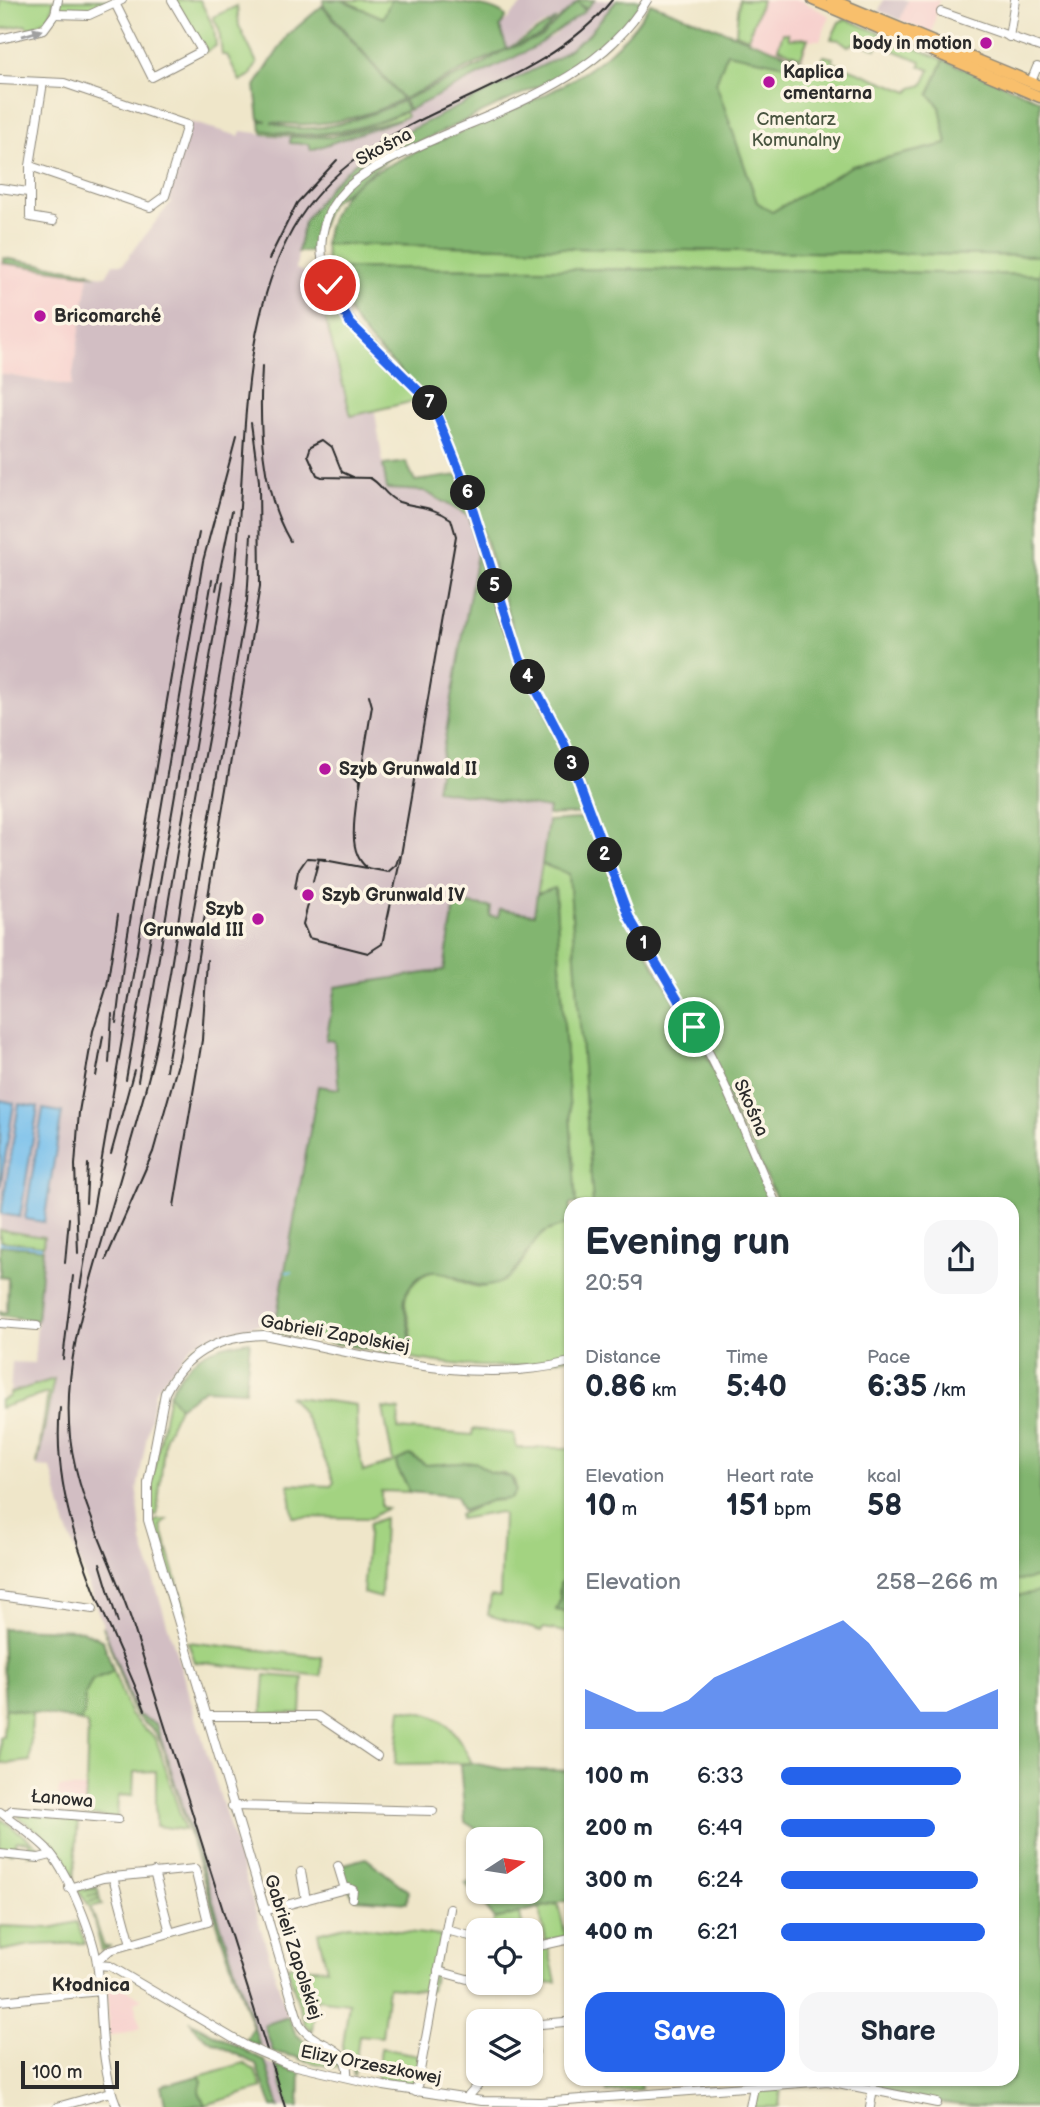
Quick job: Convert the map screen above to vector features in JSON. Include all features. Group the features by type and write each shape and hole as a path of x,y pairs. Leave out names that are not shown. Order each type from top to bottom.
{"main road":[{"path":"813,0 1040,97"},
{"path":"833,0 841,13"},
{"path":"833,0 1036,84"}],"street":[{"path":"0,39 38,32 49,25 58,0"},
{"path":"55,13 89,15 119,2 152,76 202,51 172,0"},
{"name":"Skośna","path":"647,0 637,18 576,73 397,156 359,177 332,207 320,241 320,250 330,285 350,323 425,397 436,413 464,482 520,659 565,745 629,917 712,1060 773,1197"},
{"path":"1009,37 1016,0"},
{"path":"941,12 1040,47"},
{"path":"1036,84 1037,67 1040,68"},
{"path":"0,80 64,83 187,125 165,196 150,206 30,166"},
{"path":"43,82 28,192 30,217 53,220"},
{"path":"0,188 28,192"},
{"path":"0,1323 37,1325"},
{"name":"Gabrieli Zapolskiej","path":"347,2077 348,2065 343,2055 308,2035 299,2023 148,1520 148,1483 161,1410 171,1382 188,1360 199,1350 239,1336 264,1335 476,1372 539,1370 564,1364"},
{"path":"0,1596 93,1609"},
{"path":"206,1716 318,1716 377,1756"},
{"path":"233,1805 433,1811"},
{"name":"Łanowa","path":"3,1814 12,1810 118,1819"},
{"path":"3,1814 51,1854 69,1888 98,1963 103,2053 117,2107"},
{"path":"0,1854 39,1858 51,1854"},
{"path":"338,1866 345,1889"},
{"path":"69,1888 83,1881 194,1868 208,1919 206,1923 110,1950 98,1963"},
{"path":"154,1872 170,1932"},
{"path":"301,1872 306,1900"},
{"path":"113,1877 131,1944"},
{"path":"264,1911 345,1889 352,1889 352,1898"},
{"path":"416,2092 450,1909"},
{"path":"446,1930 466,1935"},
{"path":"543,1945 564,1940"},
{"name":"Elizy Orzeszkowej","path":"98,1963 110,1966 246,2046 288,2064 416,2092 510,2103 574,2103 766,2086"},
{"path":"438,1971 466,1979"},
{"path":"0,2001 100,1992"},
{"path":"543,2024 564,2022"},
{"path":"466,2099 477,2086"},
{"path":"716,2086 716,2090"},
{"name":"Elizy Orzeszkowej","path":"860,2086 937,2103"},
{"path":"750,2107 754,2087"},
{"path":"870,2107 873,2088"},
{"path":"57,2107 111,2092"}],"shaded area":[{"path":"526,0 579,0 563,16 540,26 506,49 500,27"},
{"path":"595,0 617,0 580,42 543,66 412,128 332,184 304,222 297,261 296,269 314,276 351,416 375,412 387,489 424,491 468,516 478,548 436,790 549,808 534,914 500,909 498,917 490,916 491,908 444,970 327,1040 334,1041 339,1089 318,1086 275,1327 260,1324 193,1344 155,1391 137,1491 142,1542 288,2017 264,2025 273,2052 261,2047 156,1724 137,1715 66,1527 51,1468 37,1467 53,1380 10,1393 12,1362 34,1363 44,1237 0,1229 0,374 71,386 89,274 106,276 113,264 123,264 171,202 166,200 190,122 239,136 241,131 290,137 290,143 309,144 311,150 407,116 405,112 554,36"},
{"path":"762,0 800,0 830,16 820,40 809,40 802,60 748,38"},
{"path":"883,0 908,0 900,20 879,11"},
{"path":"908,0 939,0 932,34 900,20"},
{"path":"802,60 812,63 810,71 800,68"},
{"path":"0,260 89,274 71,386 0,374"},
{"path":"59,1787 86,1788 85,1815 56,1813"},
{"path":"111,1979 142,1999 134,2002 141,2028 109,2037 107,1981"},
{"path":"265,2061 276,2066 289,2107 279,2107"}],"green space":[{"path":"0,0 54,0 50,18 29,29 25,25 0,29"},
{"path":"60,0 114,0 93,8 73,10 58,8"},
{"path":"174,0 200,0 214,28 216,46 205,52"},
{"path":"324,0 342,0 383,18 391,0 454,2 486,7 506,17 500,27 507,49 556,19 540,36 500,52 403,99 323,5"},
{"path":"342,0 391,0 384,18"},
{"path":"579,0 595,0 586,9 578,2 585,11 535,47 409,110 404,100 481,65 501,52 541,37"},
{"path":"617,0 644,0 636,15 608,44 575,69 396,153 330,204 311,252 298,252 304,222 332,184 354,164 383,143 556,59 588,35"},
{"path":"739,0 762,0 748,38 736,33"},
{"path":"650,3 802,60 800,68 727,53 716,83 757,202 772,212 852,166 947,144 940,107 929,94 944,60 1040,100 1040,256 325,244 334,211 356,184 407,156 507,113 574,79 603,58 629,33"},
{"path":"237,6 239,26 257,63 251,75 240,81 227,55 222,55 219,29 213,17"},
{"path":"322,6 402,99 371,112 337,121 303,124 271,122 286,127 320,127 356,119 403,101 408,110 372,124 336,132 299,134 261,130 260,121 267,121 259,119 255,86 288,35"},
{"name":"Cmentarz Komunalny","path":"846,19 944,60 929,94 940,107 947,144 852,166 772,212 757,203 716,83 727,52 818,72 824,56 833,58 832,62 909,92 912,88 923,85 930,70 920,66 921,61 878,44 876,49 857,42 848,46 840,40 831,39 839,22"},
{"path":"783,33 788,33 789,39 808,38 801,57 778,48"},
{"path":"405,112 407,116 398,120 331,134 282,136 263,134 261,130 297,134 334,131"},
{"path":"398,120 311,150 308,144 290,143 290,137 332,137"},
{"path":"325,244 1040,256 1040,275 789,270 328,268"},
{"path":"3,258 89,272 93,275 3,263"},
{"path":"328,268 789,270 1040,275 1040,1577 1019,1581 1019,1197 776,1197 693,1021 631,916 568,747 522,658 464,472 437,406 373,344 354,320"},
{"path":"314,276 323,277 348,326 423,399 351,416"},
{"path":"406,462 415,481 458,475 494,593 589,813 548,815 549,808 436,790 478,548 468,516 424,491 387,489 383,465"},
{"path":"590,818 627,918 710,1062 770,1197 592,1197 569,874 542,864 548,821"},
{"path":"542,864 569,874 592,1197 576,1197 555,888 537,894"},
{"path":"555,888 576,1197 564,1197 564,1225 541,1235 515,1271 502,1282 482,1286 440,1272 430,1272 419,1277 405,1296 410,1339 402,1355 280,1334 275,1326 318,1086 339,1089 334,1041 326,1040 336,987 444,970 455,902 491,907 490,916 498,917 500,909 534,914 537,894"},
{"path":"564,1225 564,1358 527,1365 483,1366 396,1355 402,1354 410,1340 411,1329 405,1300 410,1288 421,1277 430,1272 440,1272 478,1287 499,1282 514,1271 541,1235"},
{"path":"0,1230 44,1237 43,1246 0,1241"},
{"path":"0,1245 43,1249 37,1321 0,1315 0,1312 7,1312 8,1278 0,1277"},
{"path":"250,1341 245,1391 205,1389 179,1407 169,1394 192,1362 222,1346"},
{"path":"54,1379 37,1465 48,1393 0,1408 0,1400 9,1397 10,1393"},
{"path":"169,1394 179,1407 165,1437 157,1515 154,1516 151,1514 151,1485"},
{"path":"288,1396 356,1405 357,1442 363,1472 393,1462 383,1408 399,1410 398,1429 472,1435 473,1429 514,1434 517,1448 564,1448 564,1583 559,1591 560,1600 556,1610 564,1612 564,1632 544,1628 541,1631 488,1615 491,1596 500,1597 503,1514 500,1512 459,1519 459,1515 489,1501 503,1500 516,1487 514,1480 505,1474 490,1472 475,1462 426,1465 413,1456 396,1461 409,1492 381,1491 381,1507 387,1508 370,1518 293,1517 289,1484 331,1486 334,1482 307,1422"},
{"path":"410,1455 426,1465 475,1462 490,1472 511,1477 516,1491 510,1499 493,1500 462,1511 456,1496 409,1492 396,1461"},
{"path":"384,1518 381,1598 363,1593 369,1524"},
{"path":"167,1520 161,1526 186,1613 176,1607 153,1522"},
{"path":"1040,1577 1040,1592 1019,1596 1019,1581"},
{"path":"564,1580 564,1612 556,1610 560,1600 560,1584"},
{"path":"1040,1591 1040,2107 952,2104 907,2098 875,2086 1019,2086 1019,1596"},
{"path":"103,1626 136,1714 156,1724 260,2047 246,2040 253,2028 222,1939 162,1745 152,1729 133,1712"},
{"path":"2,1628 82,1630 103,1641 113,1669 110,1673 92,1680 85,1695 81,1721 5,1708"},
{"path":"188,1642 322,1657 321,1676 195,1662"},
{"path":"113,1669 130,1715 156,1739 185,1830 156,1826 156,1771 134,1772 133,1795 118,1796 117,1818 85,1815 88,1727 86,1723 77,1721 84,1715 85,1695 92,1680 110,1673"},
{"path":"265,1675 303,1678 301,1713 262,1713"},
{"path":"5,1708 32,1713 30,1761 1,1764 0,1737 3,1737"},
{"path":"401,1709 427,1714 445,1724 459,1739 472,1763 395,1764"},
{"path":"472,1763 503,1769 564,1771 564,1902 494,1918 482,1904 543,1904 543,1827 473,1827 465,1822 460,1764"},
{"path":"23,1813 78,1819 74,1880 51,1842 20,1818 18,1815"},
{"path":"0,1818 41,1848 43,1853 28,1855 29,1842 17,1841 11,1853 0,1851"},
{"path":"366,1858 408,1891 407,1903 356,1899 346,1886 341,1865"},
{"path":"96,1881 97,1887 83,1891 98,1889 99,1893 87,1896 99,1895 100,1898 89,1902 100,1900 102,1904 91,1907 104,1947 111,1946 102,1951 90,1907 77,1889"},
{"path":"558,1904 564,1937 546,1941 539,1908"},
{"path":"520,1913 521,1918 499,1918"},
{"path":"77,1922 85,1943 31,1945 0,1951 0,1926 51,1928"},
{"path":"349,1925 442,1936 431,1991 388,1987 382,2037 359,2035 354,2077 351,2059 342,2051 349,2003 316,1999 312,2031 305,2025 287,1966 327,1969 318,1933"},
{"path":"548,1946 556,1982 543,1984 543,1947"},
{"path":"288,2017 296,2034 310,2046 306,2059 273,2052 264,2025"},
{"path":"191,2022 265,2061 279,2107 272,2107 256,2065 210,2041 195,2029"},
{"path":"306,2043 338,2059 340,2066 331,2067 299,2059 308,2058 310,2046"},
{"path":"381,2048 419,2055 413,2087 377,2079"},
{"path":"244,2063 255,2071 262,2088 205,2105 199,2092 202,2081 199,2076"},
{"path":"276,2066 300,2073 299,2107 289,2107"},
{"path":"199,2076 202,2081 199,2092 205,2105 166,2107 161,2086"},
{"path":"606,2086 641,2086 641,2089 606,2092"},
{"path":"781,2088 779,2107 753,2107 756,2091"}],"water":[{"path":"0,1100 14,1103 0,1188"},
{"path":"19,1104 38,1107 20,1217 1,1214"},
{"path":"43,1109 62,1112 44,1222 25,1219"}],"waterway":[{"path":"0,1243 41,1247"},
{"path":"287,1272 292,1272"}],"railway":[{"path":"285,2107 133,1625 80,1486 70,1437 69,1387 72,1362 88,1289 153,1060 166,997 235,574 244,438 254,345 264,300 279,258 299,219 331,180 368,150 409,126 538,62 578,34 612,0"},
{"path":"269,259 297,203 337,160"},
{"path":"262,366 262,433 267,478 280,521 290,541"},
{"path":"106,1259 153,1152 179,1060 192,992 260,586 259,481 251,423"},
{"path":"80,1288 203,561 236,438"},
{"path":"308,905 303,924 309,938 368,953 382,944 400,861 456,536 451,519 431,509 394,500 370,478 317,475 308,455 311,446 323,440 332,447 342,472 353,477"},
{"path":"216,590 232,511"},
{"path":"116,1023 124,957 178,635 199,533"},
{"path":"166,1070 247,601 251,534"},
{"path":"126,1080 212,580"},
{"path":"138,1081 223,581"},
{"path":"358,790 372,706 369,695"},
{"path":"349,774 358,783 354,829 356,852 369,869"},
{"path":"313,881 319,859 388,872 396,865 399,856"},
{"path":"295,888 298,871 307,858 326,859"},
{"path":"78,1253 75,1165 79,1112 93,1031 107,986 118,915"},
{"path":"174,1206 202,1040 207,960"},
{"path":"109,1063 112,1014"},
{"path":"96,1076 103,1036"},
{"path":"111,1154 134,1070"},
{"path":"86,1203 88,1164"},
{"path":"65,1263 69,1218"},
{"path":"63,1359 73,1276"},
{"path":"60,1408 59,1448 63,1487 72,1525 84,1563 145,1710"},
{"path":"100,1563 118,1623"}],"place":[{"name":"body in motion","path":"986,43"},
{"name":"Kaplica cmentarna","path":"769,82"},
{"name":"Bricomarché","path":"40,316"},
{"name":"Szyb Grunwald II","path":"325,769"},
{"name":"Szyb Grunwald IV","path":"308,895"},
{"name":"Szyb Grunwald III","path":"258,919"}],"district":[{"name":"Kłodnica","path":"91,1985"}],"route":[{"path":"330,285 350,323 425,397 436,413 478,523 497,592 520,659 565,745 629,917 694,1027"}]}
